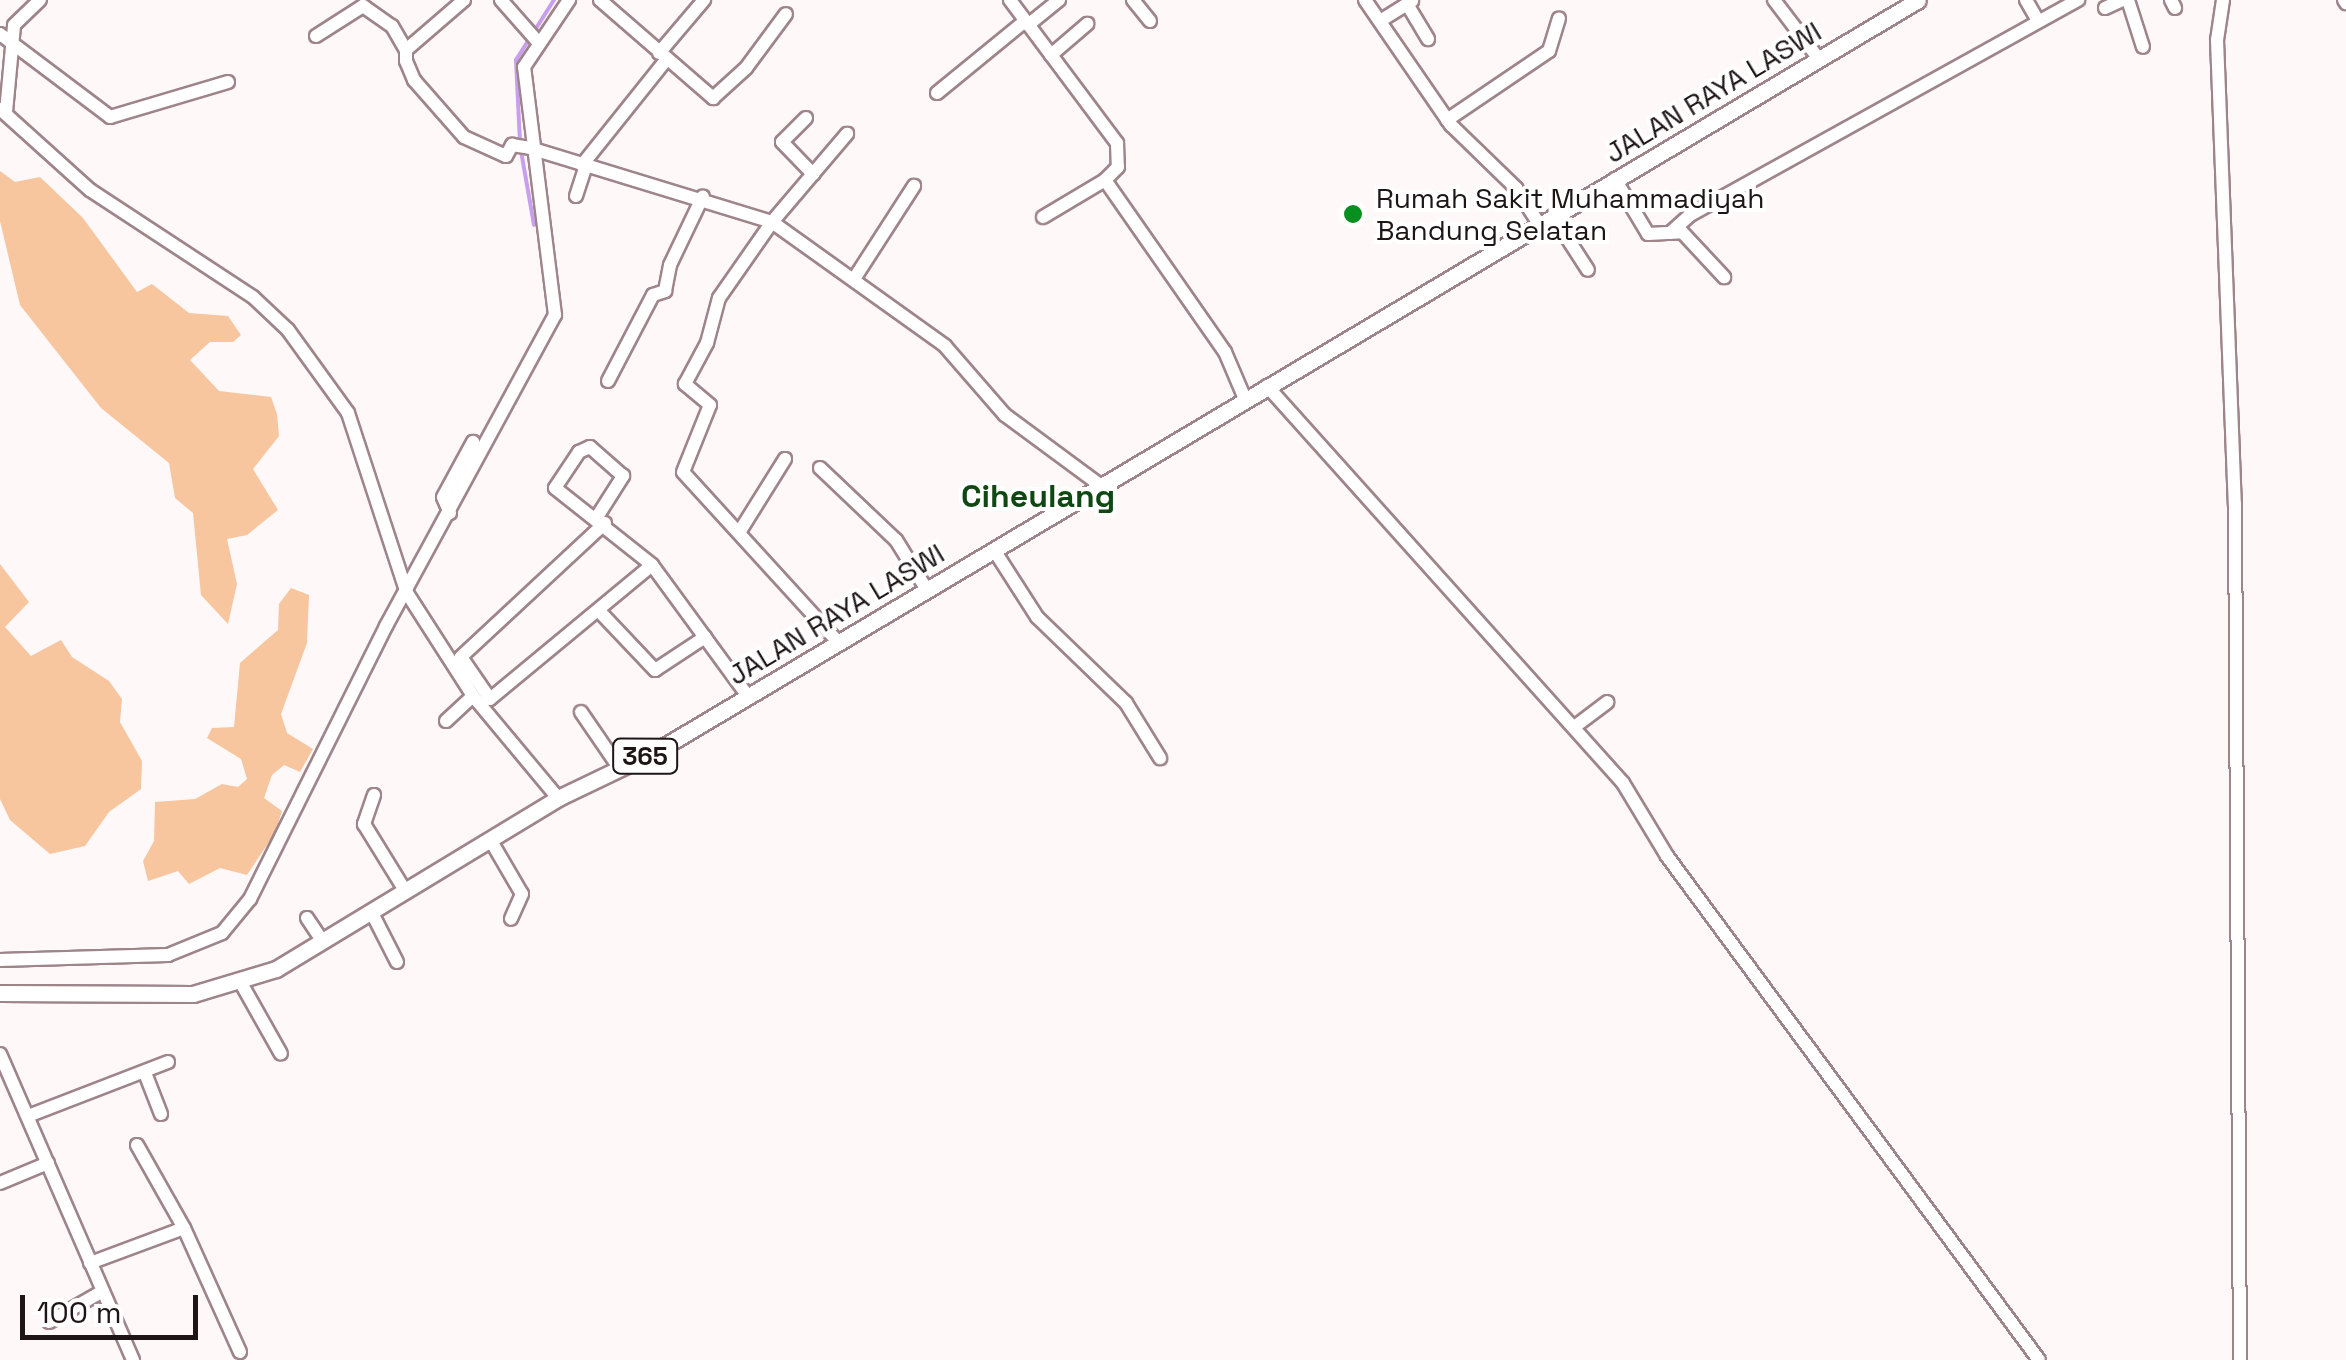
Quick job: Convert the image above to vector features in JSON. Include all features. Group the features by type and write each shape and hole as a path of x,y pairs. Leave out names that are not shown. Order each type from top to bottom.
{"main road":[{"name":"JALAN RAYA LASWI","path":"0,993 193,994 241,983 323,942 558,798 620,768 839,642 1918,0"}],"street":[{"path":"40,0 6,36 3,110 90,190 253,297 288,330 348,413 406,593 474,696 558,798"},
{"path":"406,50 464,0"},
{"path":"502,0 532,37"},
{"path":"0,960 141,959 222,933 262,877 406,593 555,315 530,148 524,67 532,37 569,0"},
{"path":"600,0 716,97 786,14"},
{"path":"576,196 584,166 704,0"},
{"path":"1010,0 1117,143 1118,166 1105,180 1043,217"},
{"path":"937,92 1059,0"},
{"path":"1134,0 1150,20"},
{"path":"1365,0 1448,120 1546,220 1588,270"},
{"path":"1774,0 1818,59"},
{"path":"2026,0 2038,21"},
{"path":"1670,233 1690,215 2078,0"},
{"path":"2106,8 2125,0 2144,48"},
{"path":"2223,0 2217,40 2235,504 2240,1360"},
{"path":"1380,21 1411,2 1428,39"},
{"path":"316,36 363,6 392,26 406,50 414,80 464,137 506,156 512,145 530,148 703,196 772,222 945,346 1005,415 1100,486"},
{"path":"1448,120 1549,50 1559,18"},
{"path":"1051,55 1087,24"},
{"path":"6,36 110,117 228,82"},
{"path":"806,118 782,142 812,174"},
{"path":"839,642 740,530 682,472 710,404 685,384 707,342 718,298 772,222 847,134"},
{"path":"1615,179 1648,234 1688,236 1724,277"},
{"path":"1105,180 1257,392 1577,726 2039,1360"},
{"path":"854,279 914,186"},
{"path":"608,381 654,295 665,290 670,265 703,196"},
{"path":"450,513 442,497 473,442"},
{"path":"652,565 497,699 461,663 601,520 623,476 590,447 579,452 556,488 601,520 652,565 748,695"},
{"path":"740,530 785,459"},
{"path":"820,468 896,540 926,590"},
{"path":"453,478 460,495"},
{"path":"994,550 1037,617 1126,703 1160,758"},
{"path":"600,612 655,670 706,637"},
{"path":"446,720 474,696"},
{"path":"1577,726 1608,702"},
{"path":"580,712 620,768"},
{"path":"374,796 364,824 406,892"},
{"path":"491,841 522,894 511,919"},
{"path":"372,913 397,962"},
{"path":"308,918 323,942"},
{"path":"241,983 282,1054"},
{"path":"0,1054 133,1360"},
{"path":"28,1116 168,1062"},
{"path":"145,1074 160,1114"},
{"path":"137,1145 184,1228 240,1352"},
{"path":"0,1183 48,1163"},
{"path":"90,1263 184,1228"},
{"path":"49,1322 103,1291"}],"shaded area":[{"path":"0,171 15,182 40,177 83,218 137,292 152,284 189,313 228,316 241,335 233,342 210,342 190,360 219,391 271,397 277,414 279,436 253,469 278,510 247,535 227,539 237,584 228,624 201,595 193,513 175,498 169,463 101,408 20,305 0,221"},
{"path":"0,564 29,602 5,627 31,656 61,640 72,657 109,681 122,699 120,722 142,761 141,789 109,812 85,846 50,854 10,820 0,799"},
{"path":"291,588 309,595 307,643 281,714 287,733 313,749 300,772 284,765 272,775 264,798 282,811 275,833 247,875 220,868 189,884 178,871 148,881 143,861 154,841 155,802 195,799 222,784 238,787 247,779 241,759 207,738 212,728 234,727 240,663 278,630 279,604"}],"waterway":[{"path":"520,142 516,60 554,0"},
{"path":"521,151 534,225"}],"place":[{"name":"Rumah Sakit Muhammadiyah Bandung Selatan","path":"1353,214"}],"district":[{"name":"Ciheulang","path":"1038,496"}]}
